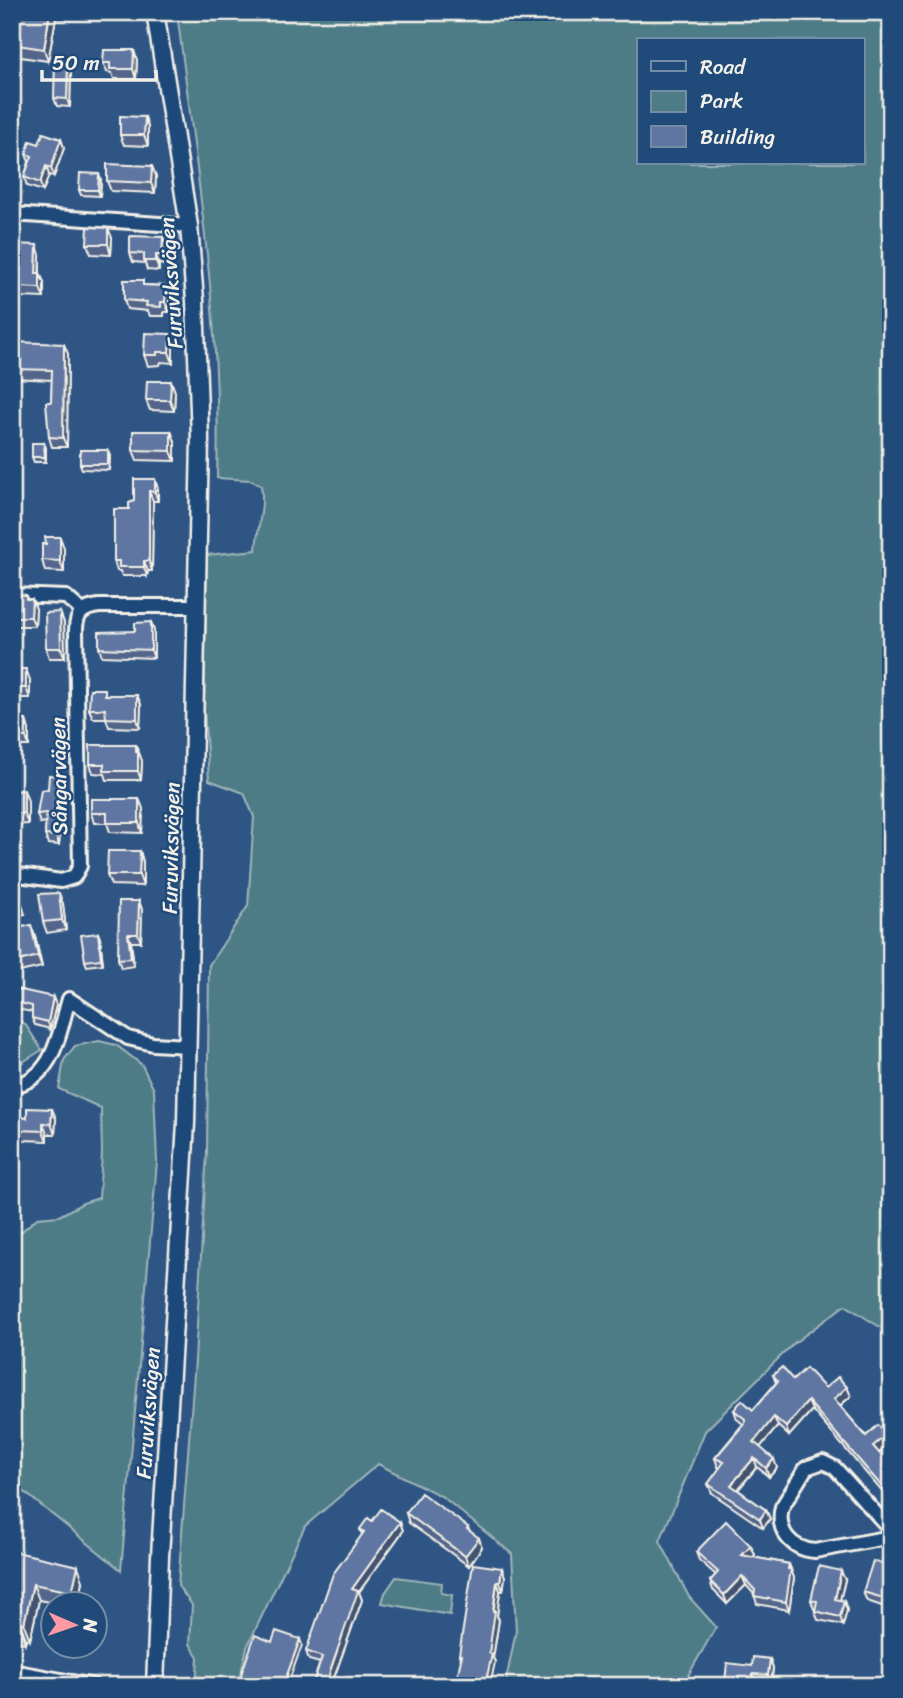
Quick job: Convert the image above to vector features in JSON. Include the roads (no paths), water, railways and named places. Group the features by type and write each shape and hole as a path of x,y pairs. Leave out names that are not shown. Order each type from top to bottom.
{"main road":[{"name":"Furuviksvägen","path":"155,12 189,226 199,409 188,1046 155,1686"}],"street":[{"path":"12,21 15,12"},
{"path":"12,214 189,226"},
{"path":"12,595 61,596 72,600 82,611 99,606 196,606"},
{"name":"Sångarvägen","path":"12,873 61,881 71,879 79,869 76,630 77,617 82,611"},
{"path":"12,1086 31,1080 46,1066 54,1051 69,999 128,1038 153,1044 188,1046"},
{"path":"891,1530 835,1468 824,1462 806,1468 780,1514 783,1532 788,1539 806,1550 815,1551 891,1537"},
{"path":"12,1671 94,1686"}]}
